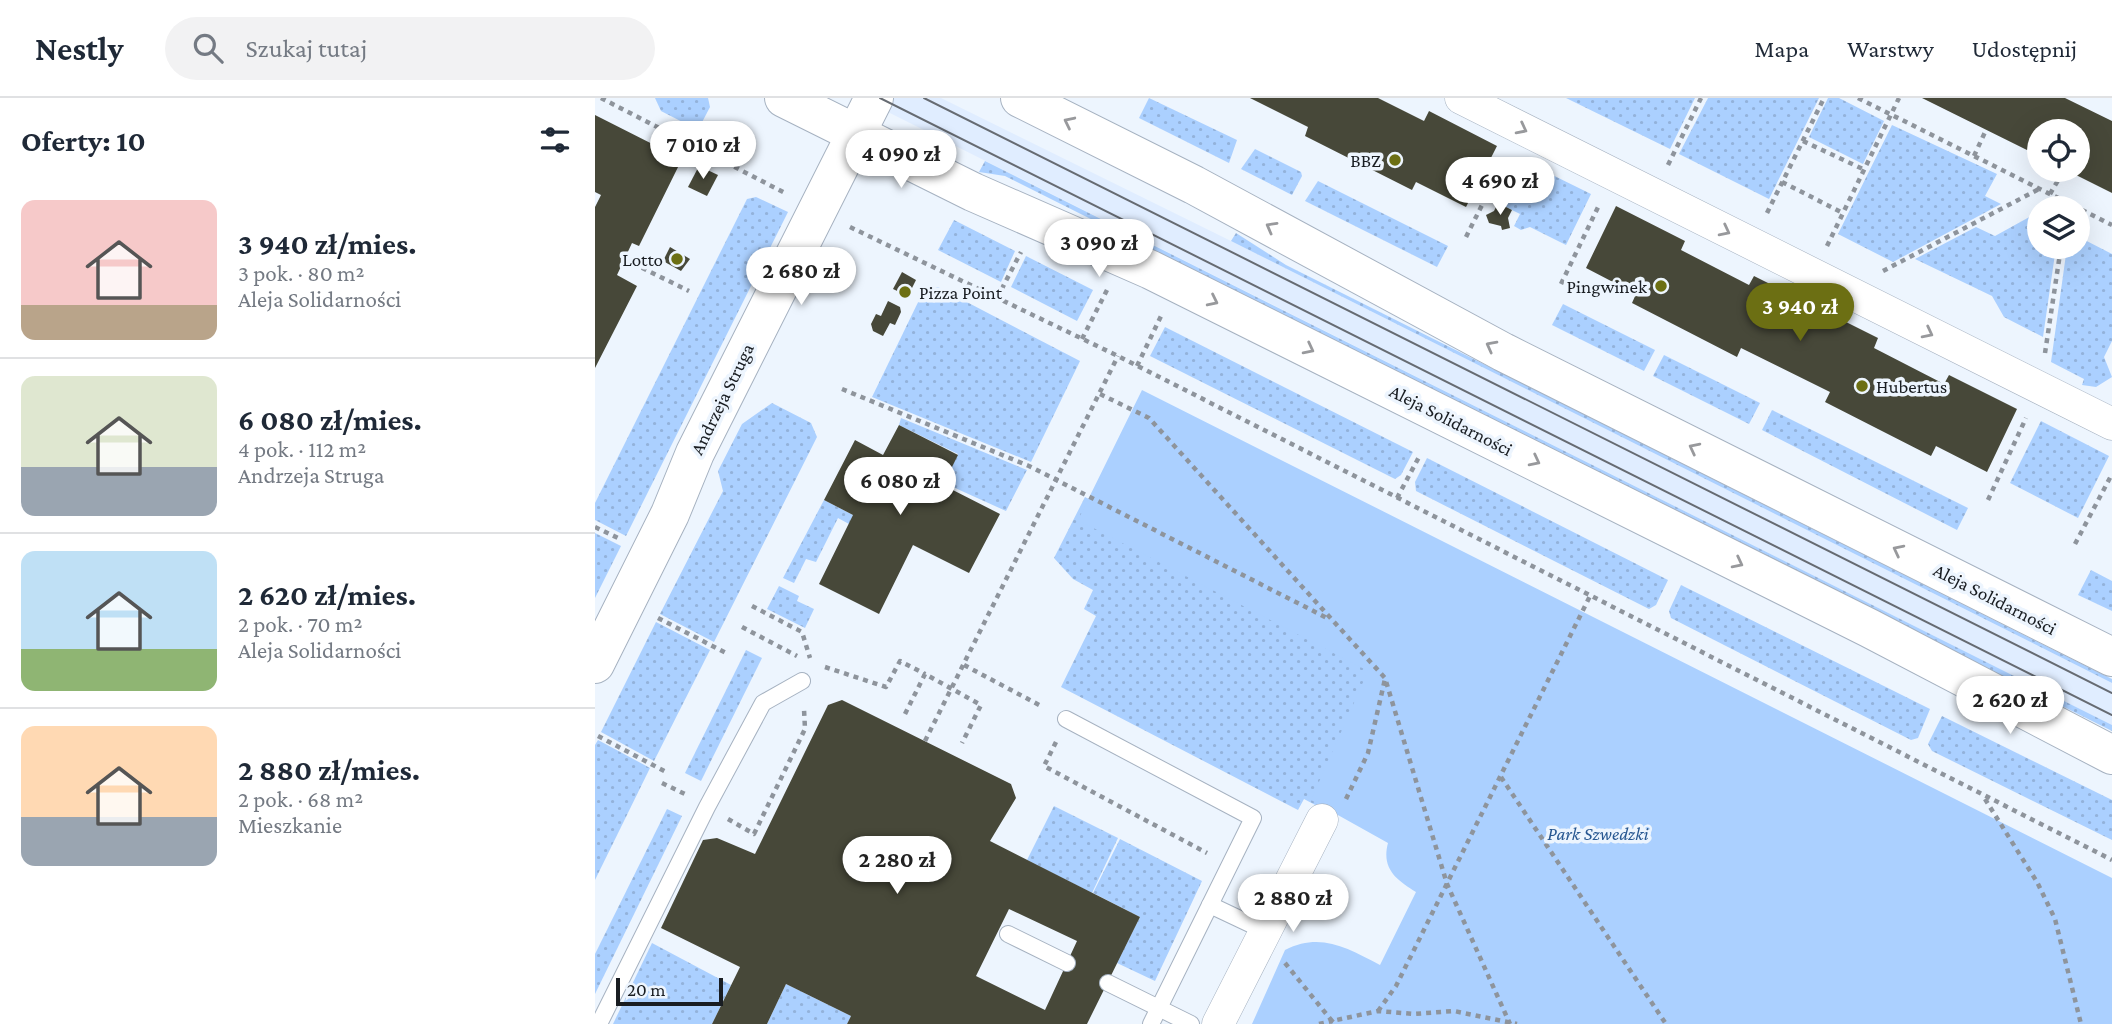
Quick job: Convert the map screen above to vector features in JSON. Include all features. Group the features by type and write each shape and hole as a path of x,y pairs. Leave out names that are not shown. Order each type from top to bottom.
{"street":[{"name":"Aleja Solidarności","path":"784,98 973,192 1163,276 1856,622 2112,755"},
{"name":"Andrzeja Struga","path":"595,664 670,514 695,453 874,98"},
{"name":"Aleja Solidarności","path":"1020,98 1194,185 1503,352 2112,657"},
{"path":"1461,98 1653,195 2109,417"},
{"path":"1218,1024 1271,943 1322,820"}],"lane":[{"path":"599,1024 707,807 763,703 802,681"},
{"path":"1066,719 1254,818 1151,1024"},
{"path":"1210,905 1271,943"},
{"path":"1008,934 1067,962"},
{"path":"1108,982 1191,1024"}],"path":[{"path":"601,98 795,199"},
{"path":"1653,195 1701,98"},
{"path":"1764,219 1824,98"},
{"path":"1858,98 2053,196"},
{"path":"1825,250 1899,98"},
{"path":"1974,156 1986,130"},
{"path":"1803,141 1865,170"},
{"path":"1466,237 1508,152"},
{"path":"1561,284 1613,174"},
{"path":"1782,182 1843,213"},
{"path":"2050,194 2057,182"},
{"path":"1873,277 2040,189"},
{"path":"2090,215 2112,225"},
{"path":"839,222 1118,356 1985,798 2112,860"},
{"path":"997,298 1023,247"},
{"path":"624,259 689,291"},
{"path":"2044,362 2059,259"},
{"path":"1082,338 1107,289"},
{"path":"925,741 1118,356"},
{"path":"842,389 1056,479 1333,621"},
{"path":"1100,394 1149,418 1385,678 1447,884 1510,1023"},
{"path":"1988,500 2031,409"},
{"path":"1397,498 1419,457"},
{"path":"2075,544 2112,474"},
{"path":"595,527 622,540"},
{"path":"1378,1011 1397,986 1590,596"},
{"path":"752,606 802,632 811,663"},
{"path":"657,618 728,654"},
{"path":"741,627 811,663 886,687 900,661 925,674 981,705 963,743"},
{"path":"905,714 925,674"},
{"path":"1322,820 1338,816 1369,753 1385,678"},
{"path":"727,818 754,834 805,729 805,720"},
{"path":"598,736 668,772"},
{"path":"1500,777 1666,1024"},
{"path":"663,783 687,795"},
{"path":"1985,798 2037,882 2055,919 2081,1024"},
{"path":"1149,821 1180,839"},
{"path":"1271,943 1333,1022"},
{"path":"1319,1024 1378,1011 1414,1014 1461,1011 1517,1024"}],"shaded area":[{"path":"860,98 941,98 1231,241 2112,683 2112,725"}],"green space":[{"path":"655,98 708,98 710,107 698,130 661,111"},
{"path":"1149,98 1237,140 1229,163 1139,118"},
{"path":"1566,98 1695,98 1670,149"},
{"path":"1708,98 1819,98 1769,199 1679,154"},
{"path":"1828,98 1839,98 1884,121 1863,164 1809,137"},
{"path":"1892,125 1997,174 1985,196 2001,204 1893,262 1838,234"},
{"path":"1255,149 1301,172 1302,176 1292,195 1241,169"},
{"path":"1520,159 1591,194 1566,245 1530,227 1521,230 1514,226 1520,214 1498,203"},
{"path":"985,161 2112,725 2112,731 1005,176 979,172"},
{"path":"1318,181 1448,246 1437,267 1305,201"},
{"path":"756,197 788,212 626,536 595,520 595,503 747,199"},
{"path":"2027,218 2027,259 2054,259 2043,337 2004,317 1992,296 1915,259 1976,227 1995,236"},
{"path":"954,220 1015,251 1001,282 938,250"},
{"path":"1236,233 1286,265 2112,679 2112,683 1231,241"},
{"path":"2090,243 2112,254 2112,341 2104,357 2112,377 2096,387 2082,385 2084,379 2051,362 2065,259 2090,259"},
{"path":"1026,256 1093,290 1077,321 1011,287"},
{"path":"938,287 1080,361 1031,462 872,397 923,292"},
{"path":"1563,304 1655,350 1644,371 1552,325"},
{"path":"1165,327 1413,452 1401,475 1395,479 1150,356"},
{"path":"1664,355 1760,403 1749,424 1653,376"},
{"name":"Park Szwedzki","path":"1142,390 2112,878 2112,1024 1252,1024 1285,950 1310,942 1322,942 1345,948 1380,965 1416,892 1392,873 1387,860 1388,843 1311,800 1368,671 1078,520"},
{"path":"772,403 811,423 817,437 714,642 660,614 723,491 718,471 742,424"},
{"path":"1772,410 1968,508 1957,530 1762,430"},
{"path":"901,418 1027,470 1006,511 944,483 958,454 899,425"},
{"path":"2041,421 2109,456 2078,518 2010,483"},
{"path":"1427,458 1668,580 1656,605 1649,609 1416,491 1415,482"},
{"path":"1085,497 1325,621 1378,679 1332,814 1304,799 1298,810 1061,687 1096,616 1084,609 1093,590 1073,579 1054,558"},
{"path":"824,500 853,515 849,524 838,518 816,562 806,559 794,583 783,578"},
{"path":"595,533 621,546 595,598"},
{"path":"2091,570 2112,581 2112,611 2078,595"},
{"path":"1681,585 1930,709 1918,738 1911,740 1671,618 1669,611"},
{"path":"779,586 799,596 797,601 814,609 805,628 767,609"},
{"path":"656,622 710,650 654,761 601,732"},
{"path":"746,650 762,658 701,781 685,773"},
{"path":"1942,716 2112,800 2112,840 1932,751 1928,744"},
{"path":"598,740 650,768 595,880 595,745"},
{"path":"1054,806 1118,838 1092,893 1027,860"},
{"path":"667,809 682,816 595,994 595,954"},
{"path":"1120,839 1202,881 1155,981 1117,963 1140,917 1093,893"},
{"path":"652,943 731,985 712,1024 613,1024"},
{"path":"786,984 851,1016 847,1024 767,1024"}],"building":[{"path":"1250,98 1378,98 1424,121 1429,111 1497,146 1466,207 1416,182 1412,190 1305,136 1308,127"},
{"path":"1922,98 2065,98 2112,121 2112,193 2090,182 2090,119 2027,119 2027,150"},
{"path":"595,115 682,159 639,246 632,243 617,275 637,286 595,368 595,207 601,195 595,192"},
{"path":"699,166 718,175 707,196 688,187"},
{"path":"1498,203 1512,210 1508,218 1510,228 1502,230 1501,226 1489,223 1486,215 1494,211"},
{"path":"1616,206 1685,241 1681,250 1749,285 1754,276 1878,338 1874,348 1944,384 1949,375 2017,409 1987,472 1936,446 1931,456 1825,402 1830,392 1741,348 1737,357 1632,303 1636,294 1586,268"},
{"path":"670,247 690,259 681,271 663,261"},
{"path":"902,272 916,280 908,296 893,289"},
{"path":"888,301 900,307 901,312 895,325 890,323 883,336 873,331 871,324 876,314 881,316"},
{"path":"899,425 958,455 943,485 1000,514 969,573 913,545 879,614 819,584 853,515 824,500 855,440 883,455"},
{"path":"842,700 1011,784 1016,798 990,841 1140,917 1087,1024 847,1024 851,1016 786,984 767,1024 712,1024 740,967 661,928 703,840 717,838 755,854 828,705","holes":["1009,909 1077,941 1045,1010 976,976"]}],"tram line":[{"path":"880,98 2112,715"},
{"path":"924,98 2112,693"}],"place":[{"name":"BBZ","path":"1395,160"},
{"name":"Lotto","path":"677,259"},
{"name":"Pingwinek","path":"1661,286"},
{"name":"Pizza Point","path":"905,292"},
{"name":"Hubertus","path":"1862,386"}]}
